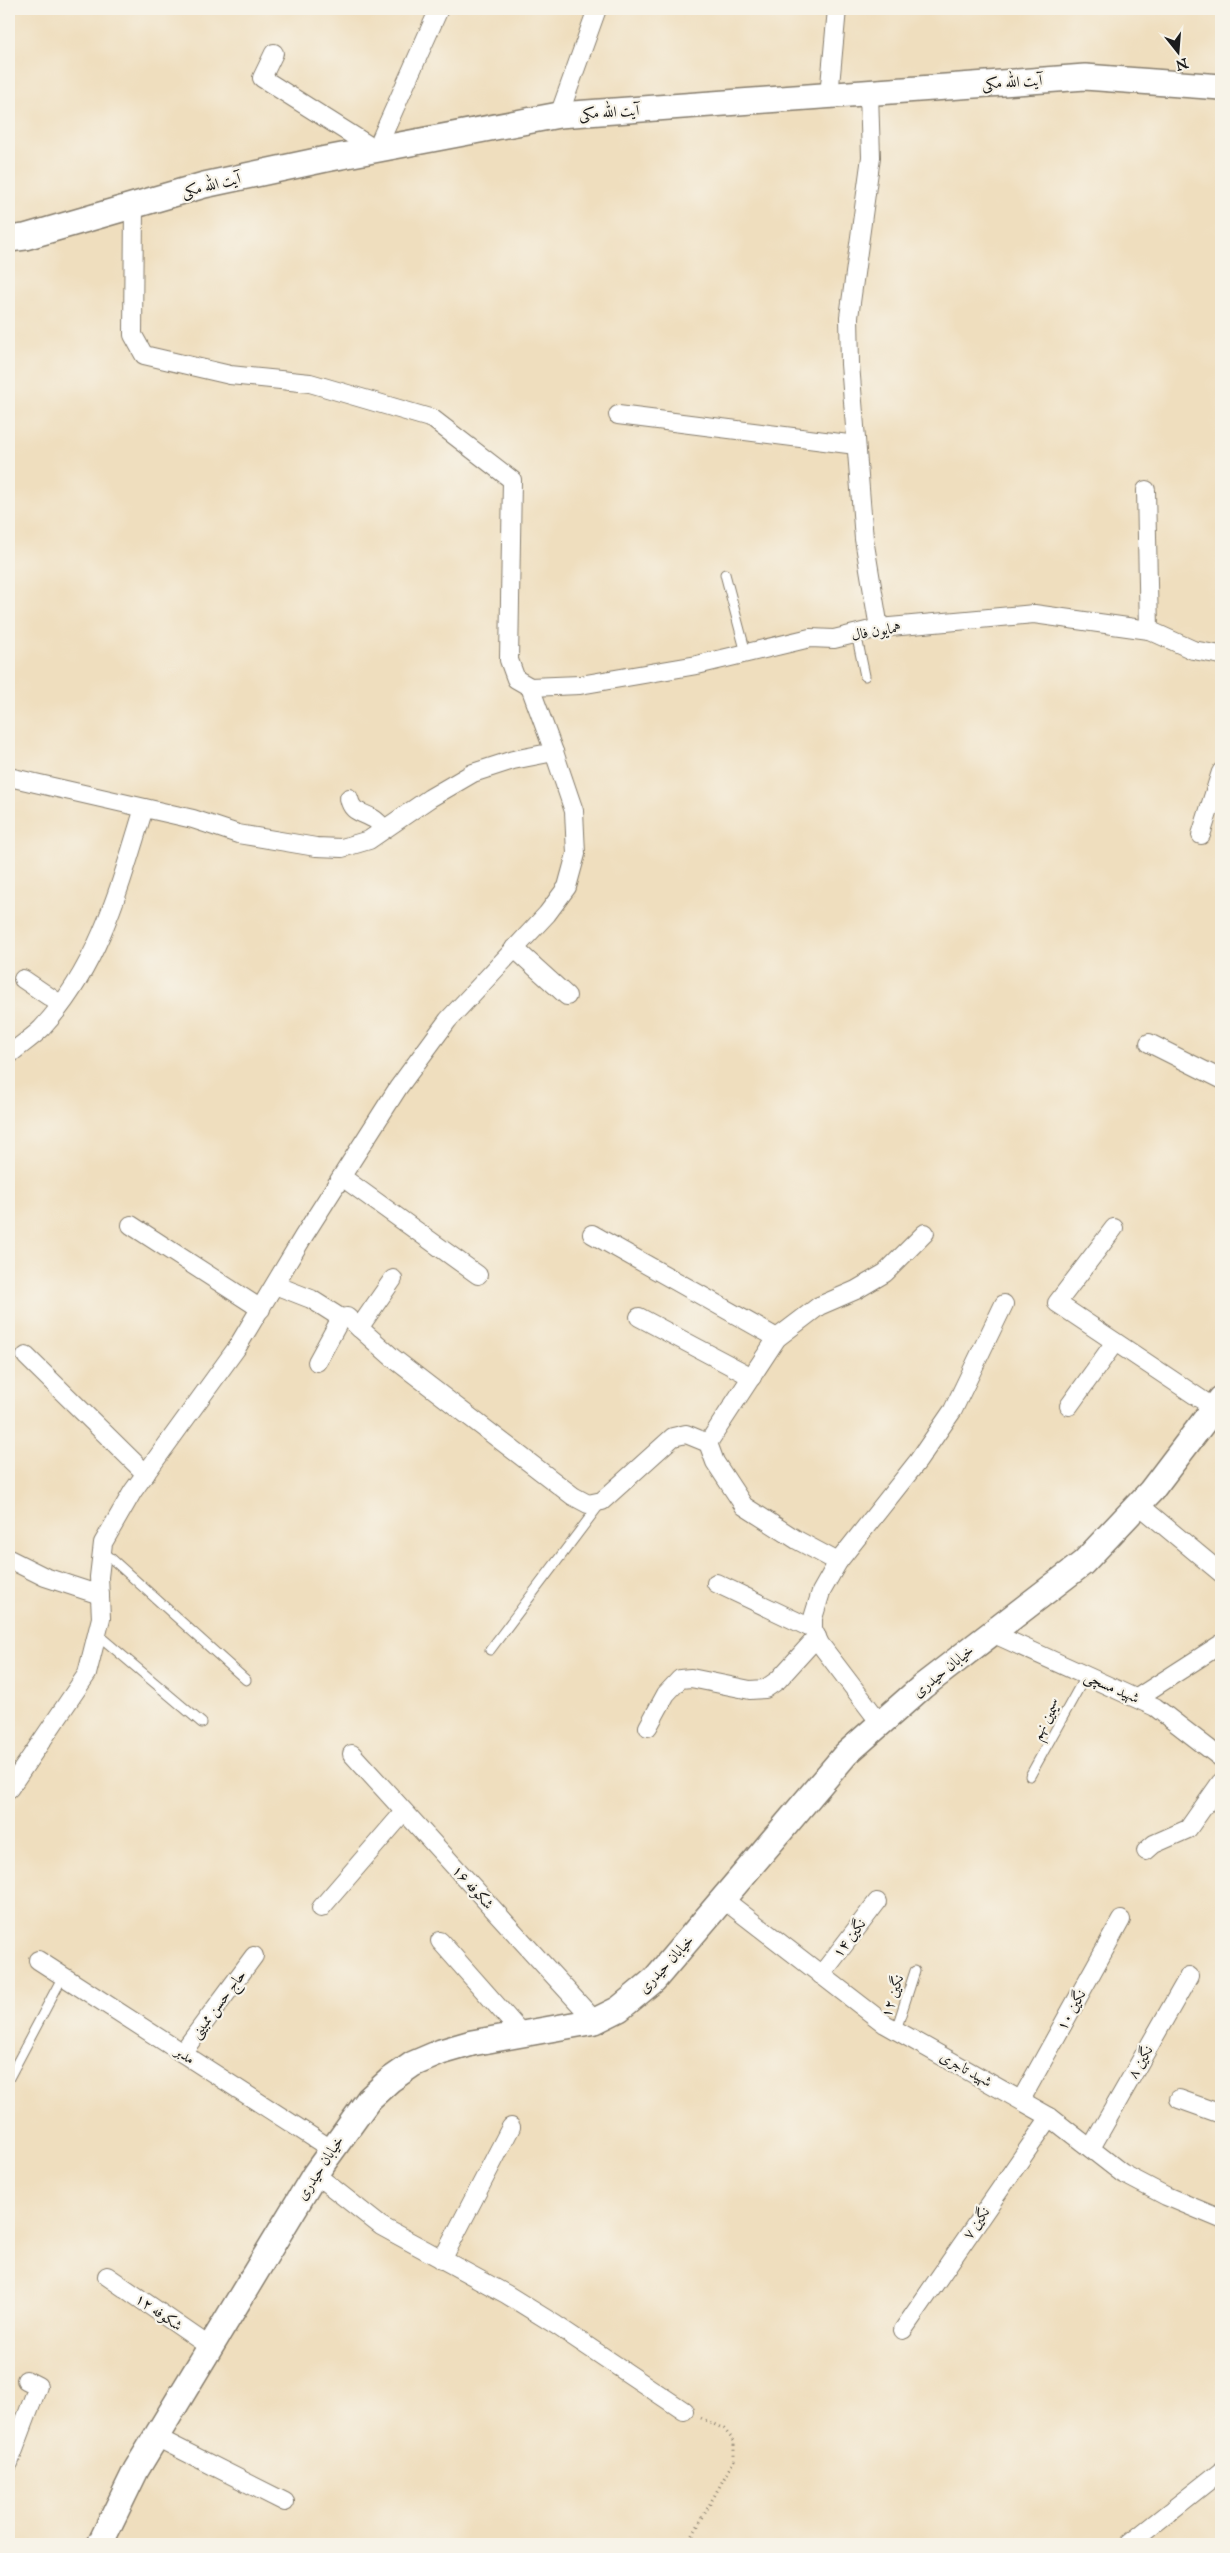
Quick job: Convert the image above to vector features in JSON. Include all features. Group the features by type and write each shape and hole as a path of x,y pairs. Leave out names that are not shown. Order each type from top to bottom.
{"street":[{"path":"274,53 262,78 376,150 440,9"},
{"path":"559,115 596,9"},
{"path":"830,96 837,9"},
{"name":"آیت الله مکی","path":"9,239 26,237 204,185 559,115 1086,77 1221,87"},
{"path":"868,93 871,157 849,317 850,364 864,539 879,628"},
{"path":"9,1789 87,1674 101,1618 102,1550 107,1535 133,1491 236,1348 262,1308 303,1237 398,1088 448,1020 546,914 567,887 576,854 574,811 554,752 530,687 516,679 509,660 512,480 433,419 310,383 230,375 144,355 133,335 134,206"},
{"path":"618,415 856,445"},
{"path":"1146,490 1149,630"},
{"name":"همایون فال","path":"530,687 580,685 697,664 810,638 834,639 879,628 1034,614 1149,630 1193,650 1221,655"},
{"path":"9,777 193,819 238,834 316,847 342,848 369,840 430,798 473,773 513,760 554,752"},
{"path":"1201,835 1221,772"},
{"path":"349,798 351,807 357,812 374,818 384,829"},
{"path":"9,1055 41,1029 83,973 113,909 144,808"},
{"path":"514,948 567,996"},
{"path":"22,979 60,1004"},
{"path":"1149,1043 1221,1079"},
{"path":"342,1177 478,1275"},
{"path":"131,1225 262,1308"},
{"path":"1114,1228 1057,1303 1115,1342 1218,1404"},
{"path":"708,1443 777,1338 819,1306 856,1290 885,1273 925,1233"},
{"path":"592,1234 777,1338"},
{"path":"359,1328 393,1279"},
{"path":"275,1285 311,1299 340,1318 347,1317 393,1358 573,1496 588,1504 602,1501 673,1437 686,1434 708,1443 715,1462 744,1506 797,1540 838,1562"},
{"path":"648,1727 666,1694 680,1679 691,1678 750,1690 764,1689 778,1680 815,1633 813,1618 821,1592 838,1562 918,1461 952,1410 1004,1304"},
{"path":"639,1317 752,1377"},
{"path":"317,1362 340,1318"},
{"path":"1069,1406 1115,1342"},
{"path":"26,1356 146,1474"},
{"name":"خیابان حیدری","path":"100,2544 136,2470 210,2347 331,2149 369,2099 390,2080 413,2064 441,2052 472,2043 595,2020 620,2009 654,1980 846,1754 923,1686 1083,1563 1138,1504 1218,1404"},
{"path":"1138,1504 1221,1573"},
{"path":"9,1559 45,1577 100,1595"},
{"path":"716,1583 815,1633 881,1724"},
{"name":"شهید مسچی","path":"992,1633 1155,1707 1221,1758"},
{"path":"1137,1698 1221,1644"},
{"name":"شکوفه ۱۶","path":"352,1754 595,2020"},
{"path":"1146,1851 1154,1844 1188,1829 1221,1782"},
{"path":"321,1908 404,1812"},
{"name":"شهید تاجری","path":"723,1899 896,2030 1050,2117 1122,2173 1166,2196 1221,2219"},
{"name":"نگین ۱۴","path":"821,1975 877,1902"},
{"name":"نگین ۱۰","path":"1021,2100 1121,1920"},
{"path":"440,1942 523,2034"},
{"name":"حاج حسن ممبینی","path":"182,2052 254,1956"},
{"name":"مدبر","path":"38,1960 331,2149"},
{"name":"نگین ۸","path":"1090,2148 1190,1976"},
{"path":"1179,2100 1221,2114"},
{"name":"نگین ۷","path":"903,2330 1050,2117"},
{"path":"442,2260 511,2126"},
{"path":"315,2174 380,2226 556,2324 684,2411"},
{"name":"شکوفه ۱۲","path":"107,2276 210,2347"},
{"path":"9,2463 38,2386 26,2380"},
{"path":"156,2437 285,2502"},
{"path":"1129,2544 1221,2471"}],"lane":[{"path":"725,574 746,653"},
{"path":"856,633 865,676"},
{"path":"490,1650 602,1501"},
{"path":"102,1550 246,1680"},
{"path":"97,1634 202,1723"},
{"name":"سیمین نهم","path":"1030,1776 1086,1675"},
{"name":"نگین ۱۲","path":"896,2030 915,1971"},
{"path":"9,2078 63,1976"}],"path":[{"path":"684,2411 724,2429 734,2441 734,2460 688,2544"}]}
